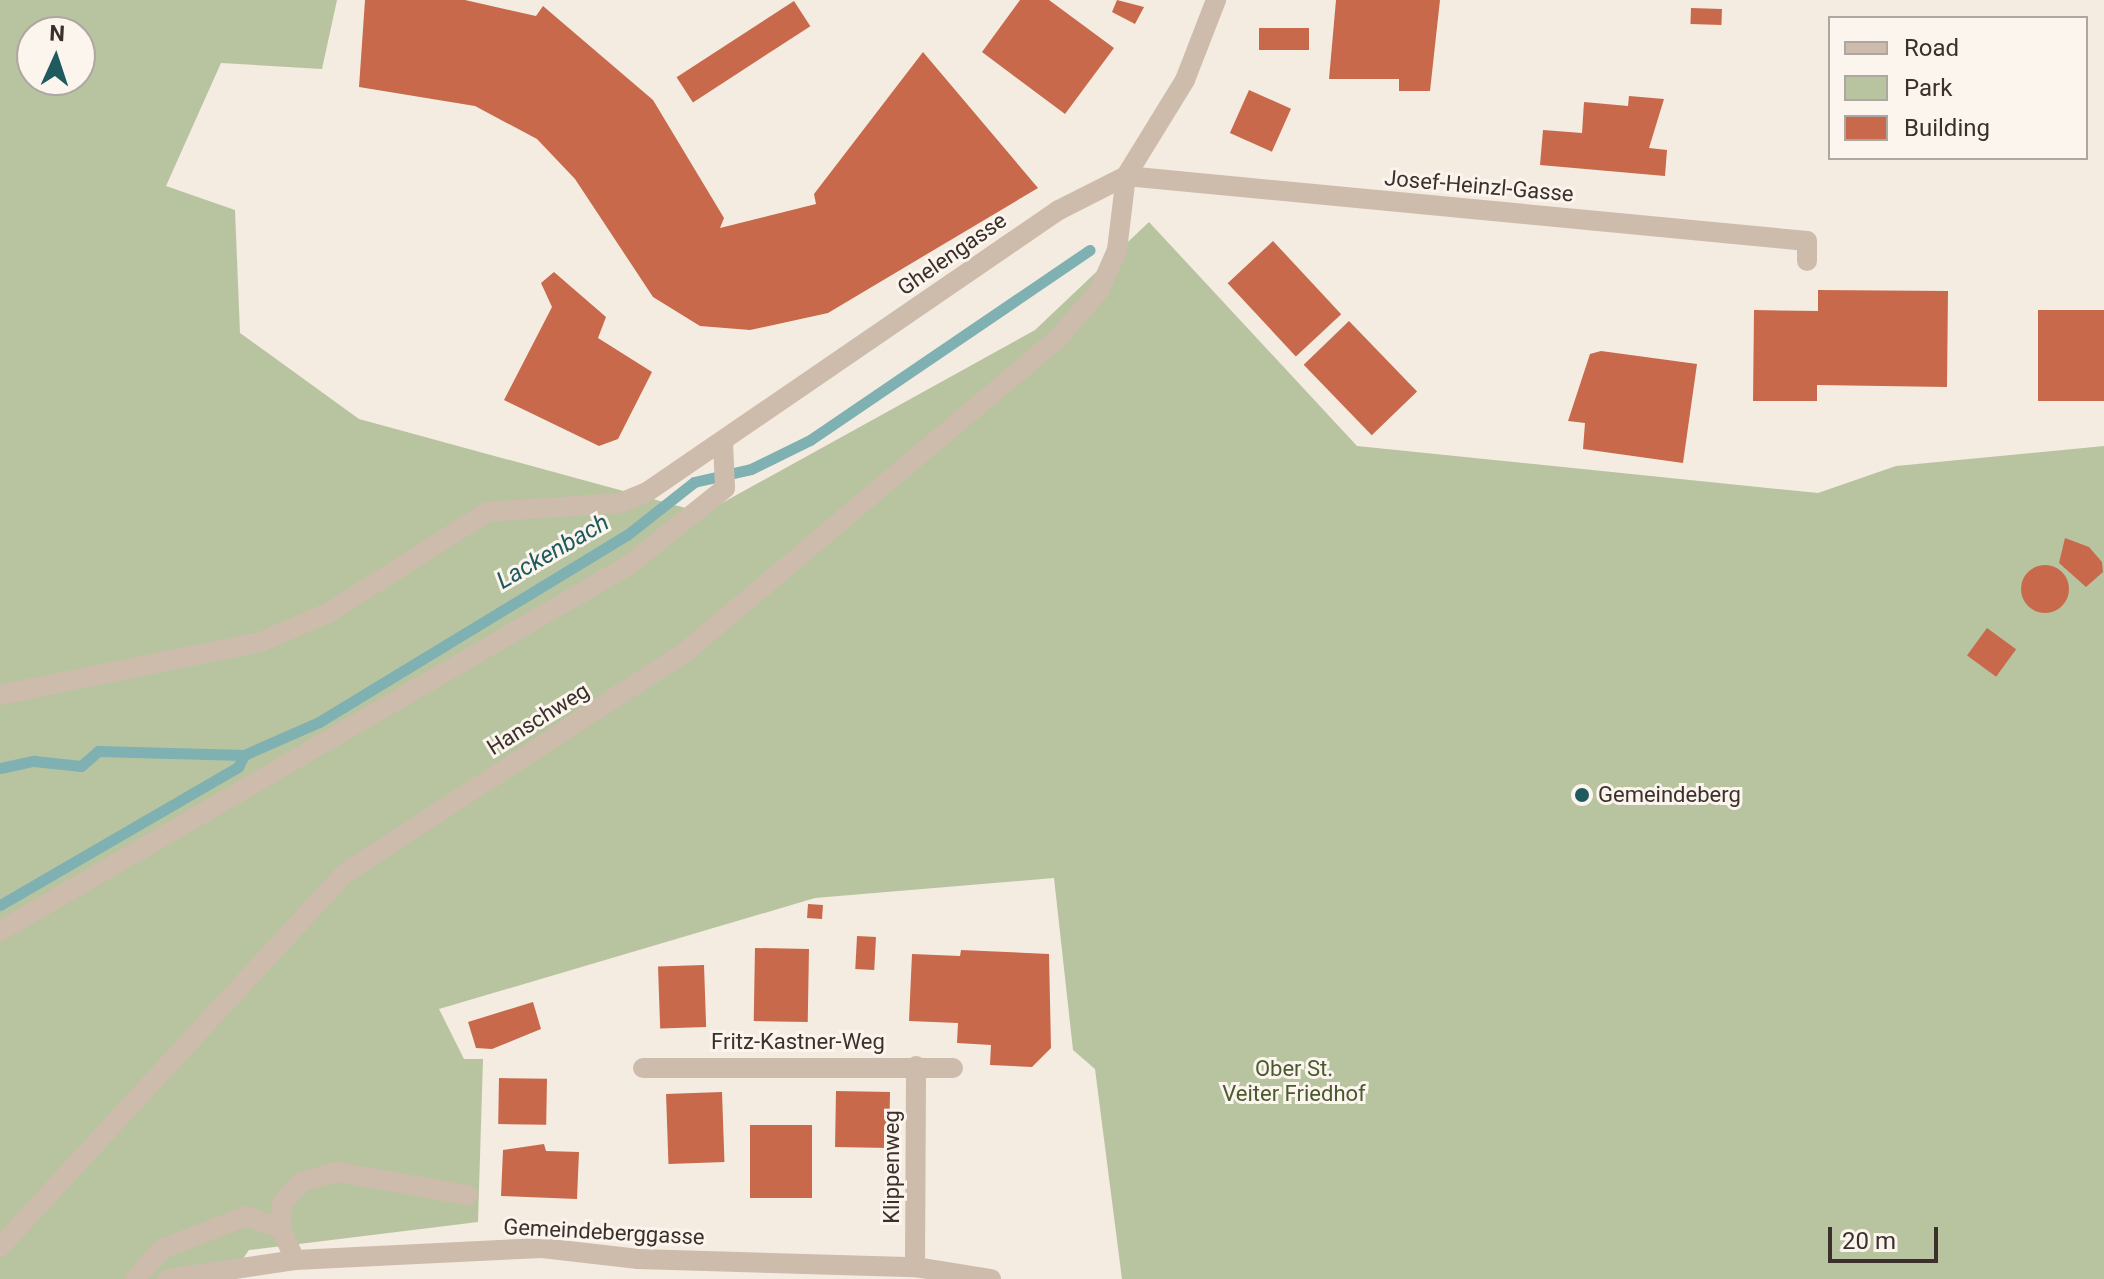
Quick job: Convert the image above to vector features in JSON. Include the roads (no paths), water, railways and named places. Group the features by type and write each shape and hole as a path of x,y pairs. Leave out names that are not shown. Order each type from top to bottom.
{"street":[{"path":"1126,176 1185,80 1216,0"},
{"name":"Hanschweg","path":"0,1247 345,873 684,653 770,587 1058,338 1099,291 1117,250 1126,176"},
{"name":"Josef-Heinzl-Gasse","path":"1126,176 1807,241 1807,261"},
{"name":"Ghelengasse","path":"0,695 260,642 328,613 487,512 620,503 647,492 723,443 1059,210 1126,176"},
{"path":"0,931 616,573 725,488 727,465 723,443"},
{"name":"Klippenweg","path":"915,1267 916,1066"},
{"name":"Fritz-Kastner-Weg","path":"643,1068 953,1068"},
{"path":"295,1260 281,1229 282,1203 301,1182 337,1172 468,1195"},
{"path":"135,1279 162,1249 246,1216 281,1229"},
{"name":"Gemeindeberggasse","path":"168,1279 295,1260 542,1248 638,1259 915,1267 991,1279"}],"waterway":[{"name":"Lackenbach","path":"0,768 34,761 81,766 98,751 244,755 319,722 627,535 694,482 751,469 810,440 1090,250"},
{"path":"0,905 238,767 244,755"}],"place":[{"name":"Gemeindeberg","path":"1582,795"}],"park label":[{"name":"Ober St. Veiter Friedhof","path":"1294,1080"}]}
